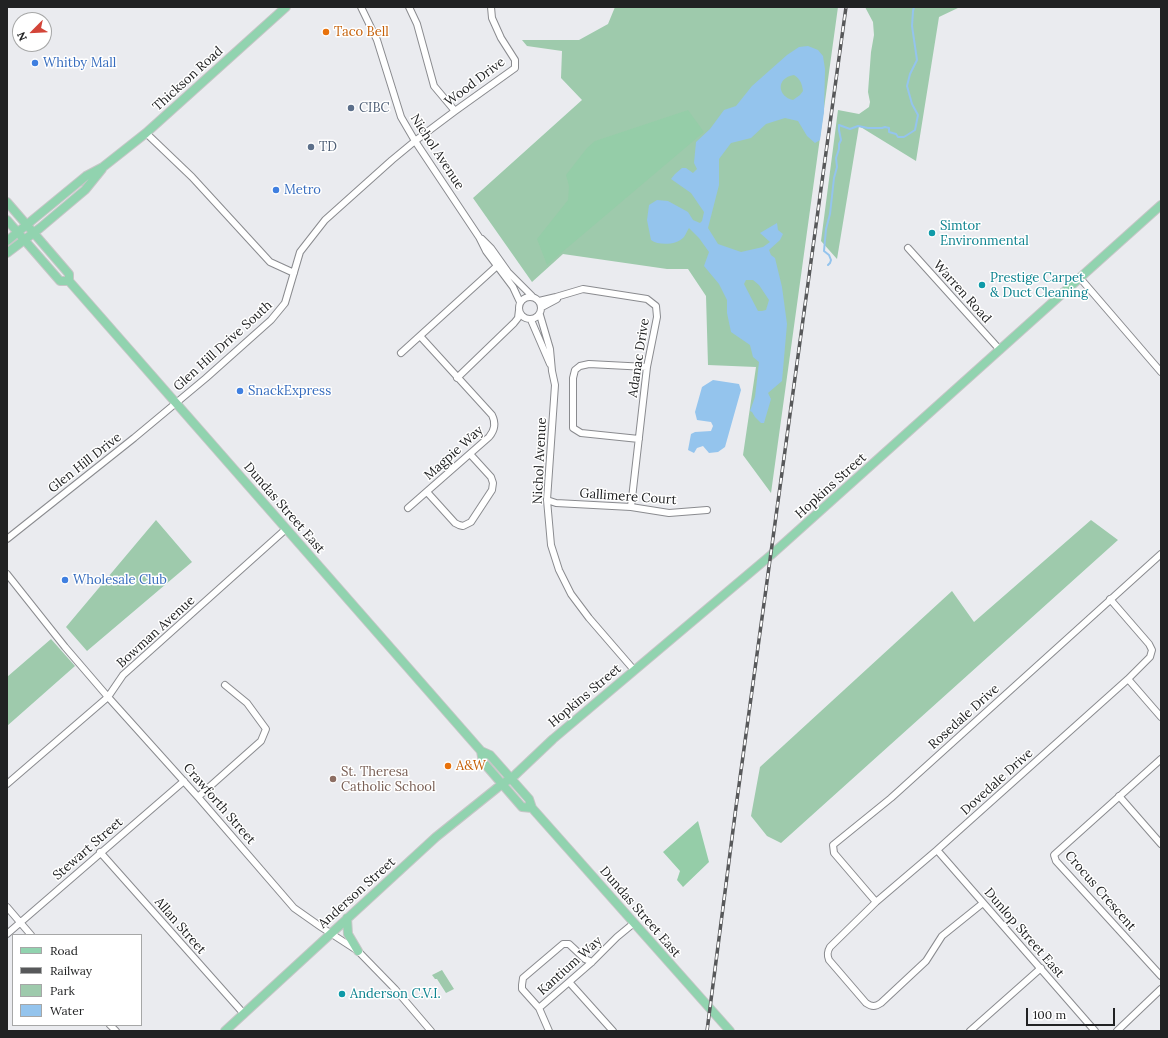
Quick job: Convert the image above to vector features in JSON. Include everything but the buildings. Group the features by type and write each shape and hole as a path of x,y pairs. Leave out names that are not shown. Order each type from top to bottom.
{"main road":[{"name":"Thickson Road","path":"7,241 86,176 103,167 146,133 286,7"},
{"name":"Thickson Road","path":"7,253 85,190 103,167"},
{"name":"Dundas Street East","path":"7,202 69,274 69,281 481,751 490,755 529,799 532,808 730,1031"},
{"name":"Hopkins Street","path":"510,778 553,739 771,555 1161,205"},
{"name":"Dundas Street East","path":"7,220 60,281 69,281"},
{"name":"Dundas Street East","path":"481,751 484,762 522,807 532,808"},
{"name":"Anderson Street","path":"224,1031 436,837 510,778"},
{"path":"347,918 348,934 358,950"}],"street":[{"name":"Nichol Avenue","path":"361,7 377,40 401,117 415,141 480,237 491,248 508,272 532,296"},
{"path":"409,7 417,24 434,86 455,111"},
{"name":"Wood Drive","path":"415,141 515,68 516,60 501,38 492,18 491,7"},
{"path":"146,133 192,177 270,262 294,273"},
{"name":"Glen Hill Drive South","path":"176,403 271,320 285,303 300,252 325,220 415,141"},
{"name":"Nichol Avenue","path":"480,237 486,251 513,287 520,302"},
{"name":"Warren Road","path":"908,248 1000,350"},
{"path":"401,353 497,266"},
{"path":"1080,278 1161,372"},
{"name":"Adanac Drive","path":"541,304 565,294 583,289 647,299 656,306 657,317 647,367 631,507"},
{"path":"457,378 514,324 518,318 520,302 525,298 532,296 541,304 540,315 536,318 514,324"},
{"path":"519,310 521,314 529,319"},
{"name":"Nichol Avenue","path":"540,315 550,349 555,384 547,500 551,545 559,570 571,594 589,618 634,670"},
{"name":"Nichol Avenue","path":"529,319 552,371"},
{"name":"Magpie Way","path":"408,508 491,435 494,429 492,415 420,336"},
{"path":"639,439 581,433 573,428 573,378 575,370 580,366 589,364 647,367"},
{"name":"Glen Hill Drive","path":"7,538 176,403"},
{"path":"427,492 455,523 463,526 471,522 492,490 493,483 489,475 470,454"},
{"name":"Gallimere Court","path":"547,500 556,503 631,507 669,513 707,510"},
{"name":"Bowman Avenue","path":"7,784 108,697 123,676 286,529"},
{"name":"Rosedale Drive","path":"876,902 834,853 833,845 890,798 1161,554"},
{"name":"Crawforth Street","path":"7,574 108,697 184,781 294,908 358,950 395,989 431,1031"},
{"name":"Dovedale Drive","path":"983,903 942,936 926,961 877,1006 870,1006 866,1003 829,960 827,953 828,950 876,902 937,850 1128,679 1150,657 1152,650 1149,644 1110,599"},
{"path":"1128,679 1161,717"},
{"path":"198,797 261,741 266,729 247,703 225,685"},
{"name":"Crocus Crescent","path":"1161,759 1054,854 1056,861 1161,976"},
{"name":"Stewart Street","path":"7,934 100,852 184,781"},
{"path":"1119,796 1161,844"},
{"name":"Dunlop Street East","path":"937,850 1095,1031"},
{"name":"Allan Street","path":"100,852 244,1014"},
{"path":"7,907 30,934"},
{"name":"Kantium Way","path":"549,1031 539,1008 634,923"},
{"path":"539,1008 522,989 523,978 563,944 569,944 585,959 592,962"},
{"path":"970,1031 1041,968"},
{"path":"569,982 613,1031"},
{"path":"1117,1031 1161,989"}],"green space":[{"path":"615,7 838,7 771,493 743,455 756,367 708,365 706,296 688,269 667,269 563,254 532,282 473,198 582,100 561,78 562,51 527,46 522,40 579,40 608,24"},
{"path":"865,7 960,7 939,17 916,161 859,126 837,259 821,241 838,110 859,114 869,107 870,102 868,92 871,52 874,35 873,22"},
{"path":"688,110 704,132 547,265 537,239 568,200 569,186 566,175 587,148 595,141"},
{"path":"156,520 192,562 87,651 66,627"},
{"path":"1091,520 1118,540 781,843 767,836 751,816 760,767 952,591 974,622"},
{"path":"51,639 75,666 7,726 7,677"},
{"path":"698,821 709,862 683,887 677,880 680,871 663,852"},
{"path":"442,970 454,989 446,993 437,979 435,979 432,975"}],"water":[{"path":"808,46 818,50 823,56 825,69 824,112 820,140 815,143 807,136 798,121 785,118 766,124 751,138 731,143 719,159 719,185 708,228 718,244 741,252 763,247 770,242 760,233 777,223 778,230 783,234 780,240 769,250 771,255 775,258 782,287 787,324 782,381 768,393 771,399 764,423 761,423 750,411 755,397 759,362 753,357 750,345 731,332 727,313 727,300 719,284 704,266 709,252 699,238 689,228 684,237 677,242 663,244 654,242 651,240 647,220 649,205 657,200 668,201 688,212 693,220 700,223 702,221 704,212 691,193 671,179 682,168 686,168 693,173 697,169 694,163 696,142 710,129 724,110 736,106 752,86 787,55 799,47","holes":["794,75 798,78 803,91 793,100 784,95 782,92 781,83 788,77","746,280 753,280 759,285 769,300 766,310 758,311 744,284"]},
{"path":"713,380 739,384 741,390 725,447 718,452 709,453 703,446 697,448 694,453 688,450 691,434 695,432 711,431 713,426 711,422 697,420 695,412 702,387"}],"waterway":[{"path":"828,265 831,260 829,255 824,251 826,229 830,214 834,178 837,167 836,158 841,140 839,125 850,129 858,126 868,128 885,127 889,128 889,132 896,134 898,137 904,137 915,130 918,115 912,104 907,86 910,74 917,60 912,26 914,7"}],"railway":[{"path":"707,1031 736,807 846,7"}],"place":[{"name":"Taco Bell","path":"326,32"},
{"name":"Whitby Mall","path":"35,63"},
{"name":"CIBC","path":"351,108"},
{"name":"TD","path":"311,147"},
{"name":"Metro","path":"276,190"},
{"name":"Simtor Environmental","path":"932,233"},
{"name":"Prestige Carpet & Duct Cleaning","path":"982,285"},
{"name":"SnackExpress","path":"240,391"},
{"name":"Wholesale Club","path":"65,580"},
{"name":"A&W","path":"448,766"},
{"name":"St. Theresa Catholic School","path":"333,779"},
{"name":"Anderson C.V.I.","path":"342,994"}]}
